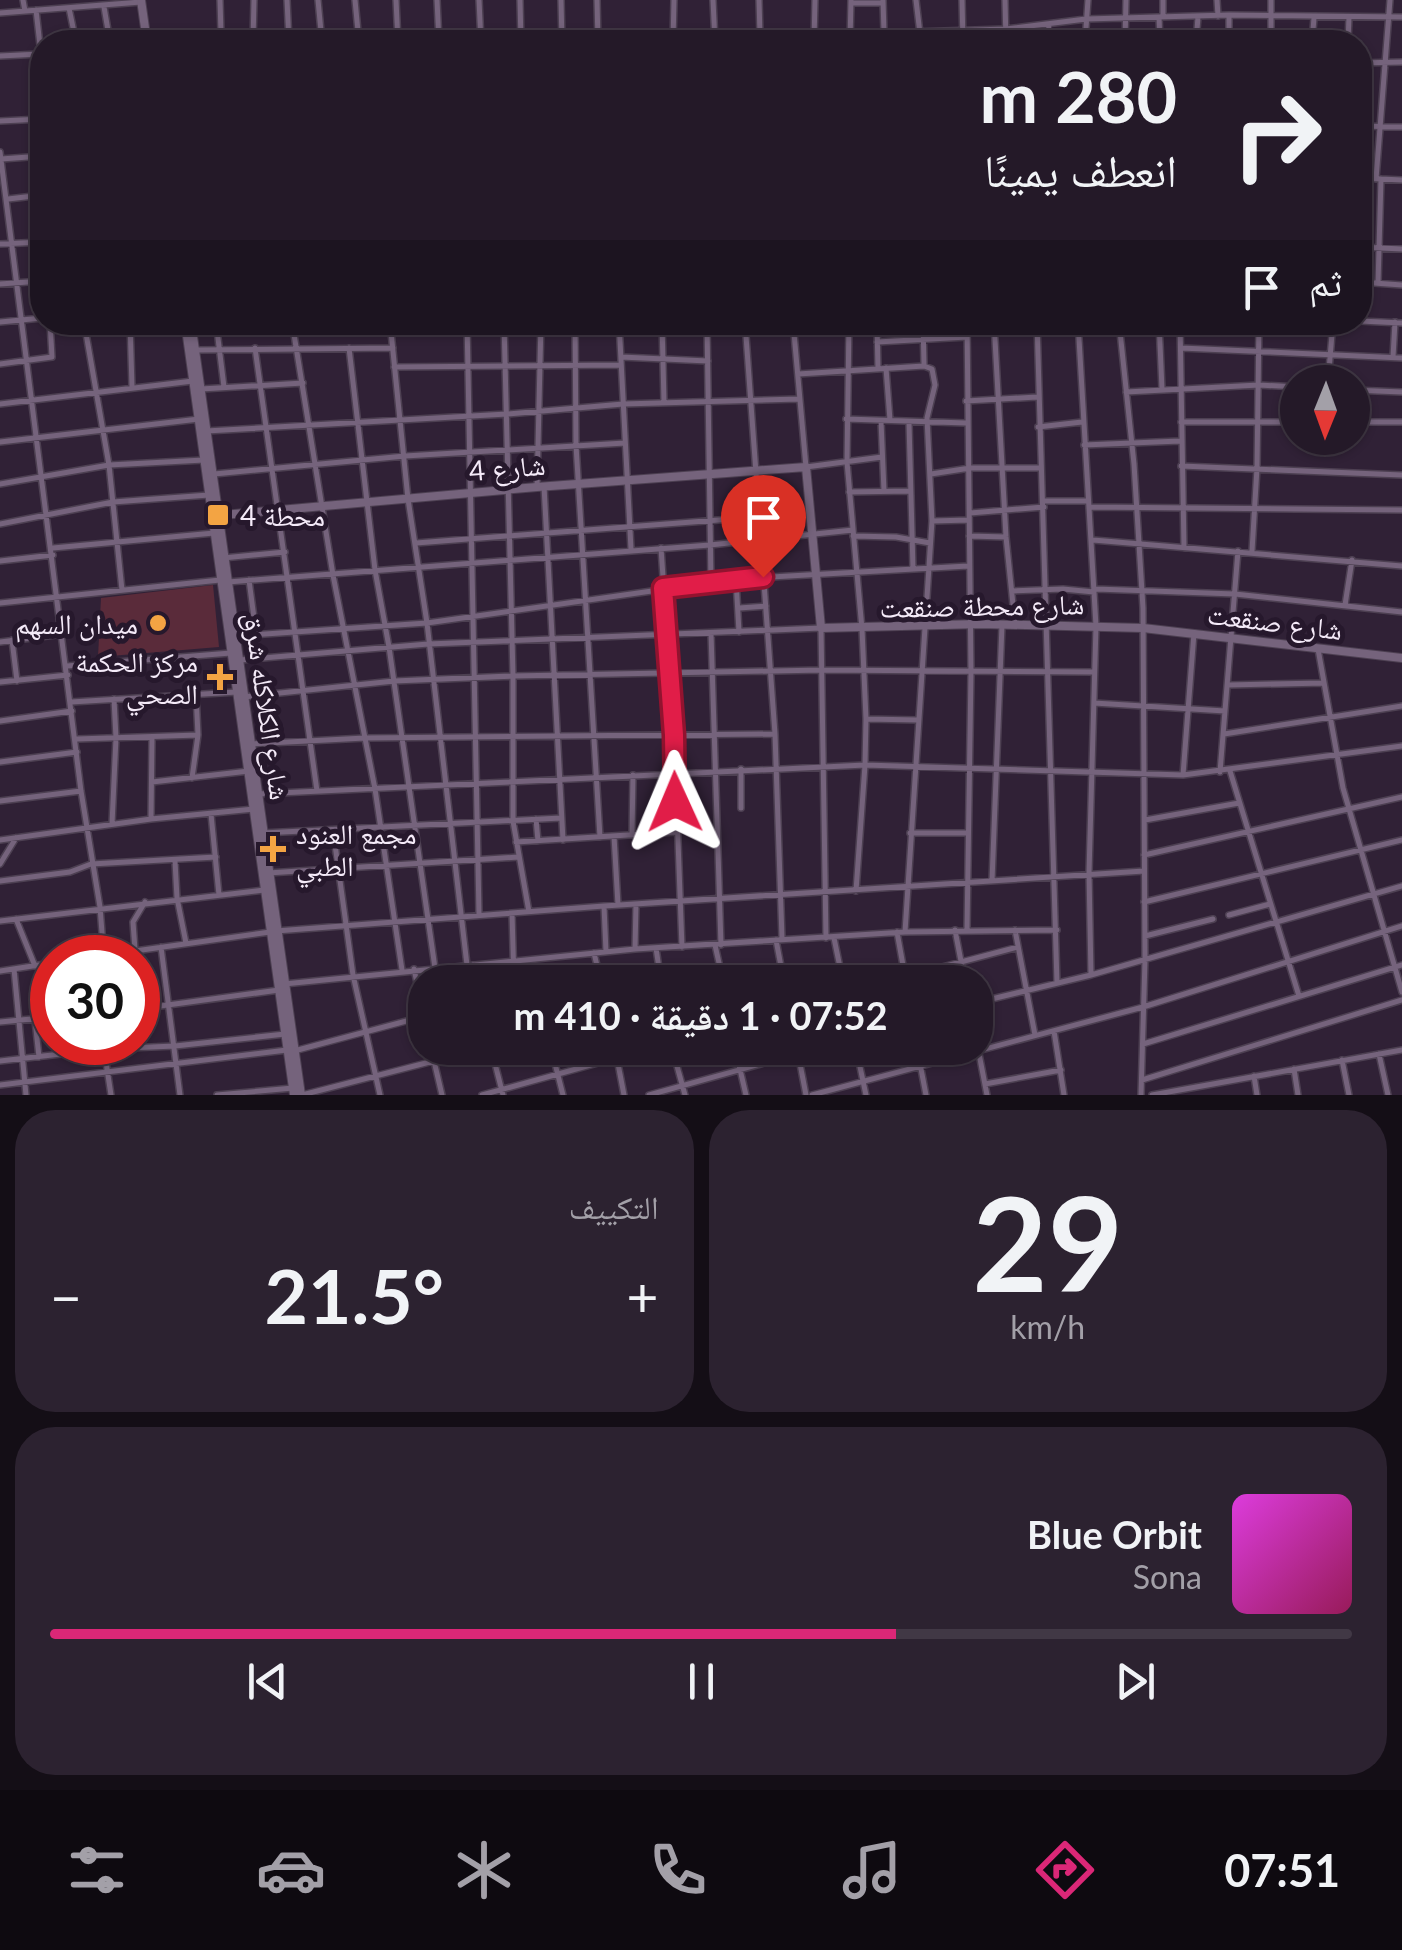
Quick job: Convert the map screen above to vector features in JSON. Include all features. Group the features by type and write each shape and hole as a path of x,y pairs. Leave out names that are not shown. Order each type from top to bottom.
{"street":[{"path":"24,0 25,12"},
{"path":"220,0 220,30"},
{"path":"253,30 254,0"},
{"path":"287,0 289,30"},
{"path":"318,0 321,30"},
{"path":"355,0 358,30"},
{"path":"396,0 398,30"},
{"path":"437,0 439,30"},
{"path":"479,0 481,30"},
{"path":"520,0 521,30"},
{"path":"561,0 562,30"},
{"path":"597,0 598,30"},
{"path":"674,0 674,30"},
{"path":"713,0 715,30"},
{"path":"759,0 760,30"},
{"path":"814,0 814,30"},
{"path":"916,0 920,30"},
{"path":"962,0 963,30 1086,19 1402,17"},
{"path":"1005,0 1006,29"},
{"path":"1086,30 1088,0"},
{"path":"1126,0 1126,30"},
{"path":"1160,30 1163,0"},
{"path":"1217,0 1218,16"},
{"path":"1271,30 1272,0"},
{"path":"1378,284 1378,126 1390,0"},
{"path":"0,13 142,1 148,30"},
{"path":"851,30 852,1 883,1 886,30"},
{"path":"101,4 107,30"},
{"path":"69,8 74,30"},
{"path":"36,10 39,30"},
{"path":"1229,16 1229,30"},
{"path":"1197,30 1198,17"},
{"path":"1348,30 1349,17"},
{"path":"1313,30 1314,18"},
{"path":"1049,24 1049,30"},
{"path":"0,56 30,55"},
{"path":"1372,62 1402,62"},
{"path":"0,121 30,120"},
{"path":"1372,126 1402,127"},
{"path":"30,156 1,156 3,191 8,198 80,790 102,935"},
{"path":"1372,179 1402,180"},
{"path":"8,198 30,196"},
{"path":"0,244 30,242"},
{"path":"1372,248 1402,249"},
{"path":"0,284 30,281"},
{"path":"1372,283 1402,286"},
{"path":"0,322 30,319"},
{"path":"1372,321 1398,323 1393,357"},
{"path":"0,364 52,358 51,335"},
{"path":"86,335 109,465 122,590"},
{"path":"130,335 132,387"},
{"name":"شارع الكلاكله شرق","path":"189,335 209,495 224,558 234,656 258,794 297,1093"},
{"name":"شارع الكلاكله شرق","path":"191,335 212,474 214,534 234,636 234,656"},
{"path":"217,335 224,387"},
{"path":"294,335 333,574 382,828 402,970"},
{"path":"391,335 408,499 470,965 897,932 1057,930"},
{"path":"467,335 480,916"},
{"path":"505,335 513,821 528,912"},
{"path":"540,335 538,448 562,840"},
{"path":"575,335 576,445 600,837"},
{"path":"620,335 631,550"},
{"path":"663,335 664,402"},
{"path":"707,335 711,582"},
{"path":"746,335 776,734 780,965"},
{"path":"794,335 820,628 825,893 830,938 838,965"},
{"path":"849,335 846,462 866,719 856,890"},
{"path":"877,335 890,421"},
{"path":"923,335 924,366"},
{"path":"995,335 1015,625"},
{"path":"1037,335 1057,983"},
{"path":"1079,335 1096,626 1089,874 1091,975"},
{"path":"1119,335 1132,444 1144,628 1145,960 1141,1095"},
{"path":"1160,335 1162,389"},
{"path":"1180,335 1184,548"},
{"path":"1252,551 1258,468 1258,335"},
{"path":"1329,365 1332,335"},
{"path":"878,342 967,337 971,672 967,930"},
{"path":"255,348 318,792"},
{"path":"348,348 375,570 434,965"},
{"path":"194,350 393,348"},
{"path":"1180,348 1402,358"},
{"path":"394,367 708,361"},
{"path":"798,374 924,366 932,369 935,378 927,424 930,567 905,932"},
{"path":"0,404 193,381"},
{"path":"200,389 303,383"},
{"path":"1125,392 1280,386"},
{"path":"1370,391 1402,392"},
{"path":"966,401 1037,397"},
{"path":"206,430 469,417 623,404 800,399"},
{"path":"846,419 966,423"},
{"path":"0,442 198,420"},
{"path":"881,421 884,491"},
{"path":"1038,426 1082,422"},
{"path":"1180,422 1280,422"},
{"path":"1370,422 1402,422"},
{"path":"909,423 913,569"},
{"path":"1084,445 1180,441"},
{"path":"212,474 405,456 625,442"},
{"path":"806,467 882,456"},
{"path":"0,484 109,465 204,460"},
{"path":"1181,466 1402,475"},
{"name":"شارع 4","path":"215,516 806,467"},
{"path":"931,474 970,468 1039,468"},
{"path":"850,492 910,490"},
{"path":"0,524 113,502 209,495"},
{"path":"932,520 1043,504 1402,510"},
{"path":"416,543 758,517"},
{"path":"0,603 813,534 853,533 931,543"},
{"path":"0,561 118,540 214,534"},
{"path":"969,536 1006,537"},
{"path":"1093,540 1402,566"},
{"path":"661,548 674,735 682,947"},
{"path":"1220,772 1238,551"},
{"path":"224,558 285,552"},
{"path":"1345,605 1352,560"},
{"path":"234,636 426,624 763,577 968,566"},
{"path":"249,580 256,633"},
{"path":"736,580 739,632"},
{"path":"1012,591 1142,588 1402,612"},
{"path":"738,608 766,606"},
{"name":"شارع محطة صنقعت","path":"820,628 970,624 1144,628"},
{"path":"992,881 1002,625"},
{"path":"67,666 428,644 820,628"},
{"name":"شارع صنقعت","path":"1144,628 1402,658"},
{"path":"711,633 720,965"},
{"path":"1183,775 1194,633"},
{"path":"0,642 63,634"},
{"path":"12,640 17,680"},
{"path":"1318,649 1348,809 1384,932 1398,966 1402,992"},
{"path":"71,702 304,690 432,678 821,670 1094,672"},
{"path":"0,682 68,675"},
{"path":"1228,685 1324,683"},
{"path":"192,778 198,736 196,694"},
{"name":"شارع الكلاكله شرق","path":"240,694 264,890 273,932"},
{"path":"112,824 114,699"},
{"path":"1094,703 1226,710"},
{"path":"1224,734 1402,706"},
{"path":"0,721 72,711"},
{"path":"866,719 918,720"},
{"path":"250,744 365,738 776,734"},
{"path":"75,739 198,736"},
{"path":"151,819 152,738"},
{"path":"258,794 866,765 1183,775 1402,746"},
{"path":"0,762 77,752"},
{"path":"740,770 741,808"},
{"path":"1230,771 1298,996"},
{"path":"152,782 249,772"},
{"path":"632,775 632,835"},
{"path":"0,800 80,790"},
{"path":"1144,855 1402,797"},
{"path":"1145,820 1240,803"},
{"path":"0,840 254,809"},
{"path":"212,814 219,895"},
{"path":"263,833 561,818"},
{"path":"536,819 538,842"},
{"path":"332,830 353,974 380,1095"},
{"path":"516,842 676,832"},
{"path":"910,833 967,834"},
{"path":"614,836 618,905"},
{"path":"0,864 16,838"},
{"path":"1144,902 1402,840"},
{"path":"0,880 70,872 92,864 216,857"},
{"path":"268,873 518,857"},
{"path":"175,860 186,942"},
{"path":"180,1095 161,946 461,916 1144,871"},
{"path":"993,999 1091,975 1402,886"},
{"path":"0,920 264,890"},
{"path":"134,935 133,922 144,902"},
{"path":"635,950 636,904"},
{"path":"1229,914 1270,904"},
{"path":"604,906 606,952"},
{"path":"512,913 513,965"},
{"path":"16,919 30,954"},
{"path":"1145,936 1213,919"},
{"path":"993,1046 1143,1006 1402,926"},
{"path":"955,930 962,965"},
{"path":"1015,930 1035,1036"},
{"path":"897,932 903,965"},
{"path":"952,965 1018,947"},
{"path":"656,948 658,965"},
{"path":"594,953 597,965"},
{"path":"1143,1044 1398,966"},
{"path":"0,971 30,967"},
{"path":"14,970 26,1095"},
{"path":"160,1007 353,974 408,970"},
{"name":"شارع الكلاكله شرق","path":"281,987 285,1034 291,1050"},
{"path":"1142,1080 1402,1000"},
{"path":"0,1022 30,1019"},
{"path":"0,1085 291,1050 408,1022"},
{"path":"1054,1031 1064,1095"},
{"path":"160,1046 285,1034"},
{"path":"242,1038 245,1055"},
{"path":"1152,1095 1402,1050"},
{"path":"1379,1054 1388,1095"},
{"path":"0,1061 30,1058"},
{"path":"1342,1060 1349,1095"},
{"path":"107,1065 110,1095"},
{"path":"218,1095 297,1093 416,1065"},
{"path":"435,1065 442,1095"},
{"path":"493,1065 502,1092"},
{"path":"556,1065 564,1095"},
{"path":"482,1095 592,1065"},
{"path":"619,1065 624,1095"},
{"path":"676,1065 685,1095"},
{"path":"739,1065 746,1095"},
{"path":"650,1095 754,1065"},
{"path":"802,1065 809,1095 924,1065"},
{"path":"860,1065 866,1095"},
{"path":"981,1065 986,1090"},
{"path":"920,1066 926,1095"},
{"path":"1294,1069 1298,1095"},
{"path":"975,1095 1061,1070"},
{"path":"1254,1076 1258,1095"},
{"path":"1204,1085 1206,1095"}],"shaded area":[{"name":"ميدان السهم","path":"213,585 219,647 98,657 101,598"}],"place":[{"name":"محطة 4","path":"218,515"},
{"name":"ميدان السهم","path":"158,623"},
{"name":"مركز الحكمة الصحي","path":"220,677"},
{"name":"مجمع العنود الطبي","path":"273,849"}],"route":[{"path":"675,802 663,588 763,577"}]}
